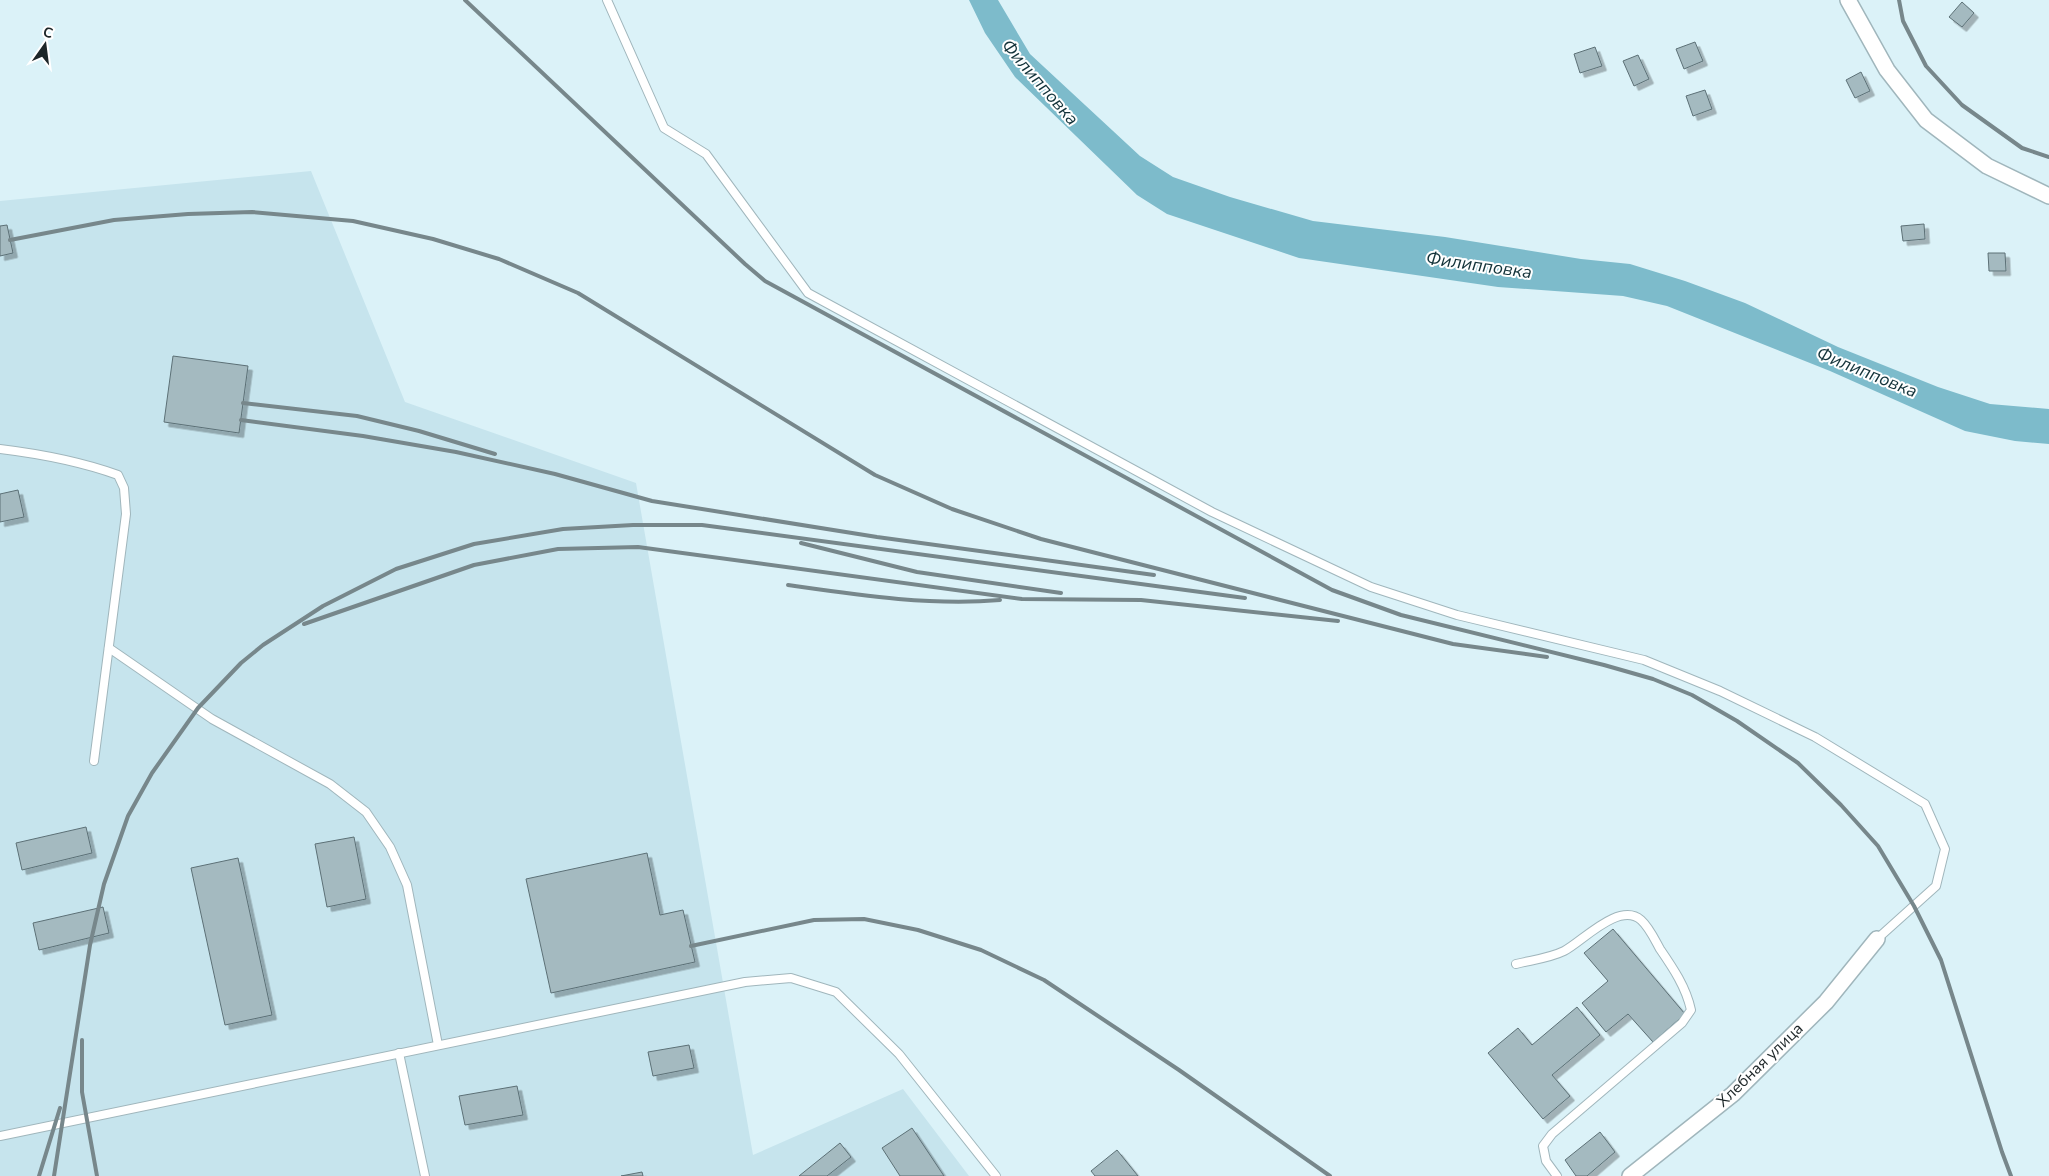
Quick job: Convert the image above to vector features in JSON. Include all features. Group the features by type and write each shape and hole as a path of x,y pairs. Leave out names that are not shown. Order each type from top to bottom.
{"street":[{"path":"1848,0 1887,70 1926,120 1987,166 2049,196"},
{"name":"Хлебная улица","path":"1630,1176 1733,1094 1826,1002 1877,939"}],"lane":[{"path":"607,0 664,128 706,154 808,293 1212,512 1371,587 1457,616 1653,664 1720,691 1815,737 1925,804 1944,849 1936,886 1877,939"},
{"path":"0,449 44,454 90,465 118,475 124,488 126,514 94,761"},
{"path":"109,648 212,718 330,784 366,812 390,847 407,885 438,1045"},
{"path":"1516,964 1565,951 1608,921 1629,915 1641,920 1670,964 1688,996 1691,1010 1682,1022 1552,1134 1543,1146 1546,1160 1557,1176"},
{"path":"0,1136 745,982 791,978 836,992 899,1054 996,1176"},
{"path":"398,1054 425,1176"}],"shaded area":[{"path":"311,171 405,402 636,483 753,1155 903,1089 969,1176 0,1176 0,201"}],"water":[{"name":"Филипповка","path":"969,0 998,0 1030,54 1140,156 1173,177 1230,197 1313,221 1445,237 1581,259 1630,264 1685,281 1745,303 1838,347 1938,387 1990,404 2049,409 2049,444 2015,441 1965,431 1830,371 1667,306 1623,296 1498,287 1299,258 1167,214 1137,195 1015,77 985,33"}],"building":[{"path":"1962,2 1974,13 1962,27 1949,17"},
{"path":"1695,42 1703,61 1684,69 1676,49"},
{"path":"1595,47 1602,66 1580,73 1574,54"},
{"path":"1638,55 1649,79 1634,86 1623,61"},
{"path":"1861,72 1870,91 1855,98 1846,80"},
{"path":"1705,90 1712,109 1693,116 1686,96"},
{"path":"1924,224 1925,239 1903,241 1901,226"},
{"path":"7,225 13,253 0,256 0,226"},
{"path":"1988,253 2005,253 2006,271 1989,271"},
{"path":"173,356 248,366 239,433 164,422"},
{"path":"18,490 24,517 0,522 0,494"},
{"path":"86,827 92,853 22,870 16,843"},
{"path":"354,837 366,899 327,907 315,844"},
{"path":"647,853 660,915 683,910 695,962 551,993 526,879"},
{"path":"238,858 272,1015 225,1025 191,868"},
{"path":"103,907 109,933 39,950 33,923"},
{"path":"1613,929 1685,1014 1653,1042 1628,1014 1606,1032 1582,1003 1608,981 1584,953"},
{"path":"1577,1007 1600,1035 1552,1075 1570,1096 1543,1119 1488,1053 1518,1028 1532,1045"},
{"path":"689,1045 694,1068 653,1076 648,1052"},
{"path":"517,1086 523,1115 465,1125 459,1096"},
{"path":"912,1128 944,1176 900,1176 882,1148"},
{"path":"1600,1132 1615,1152 1587,1176 1576,1176 1565,1160"},
{"path":"840,1143 851,1157 827,1176 799,1176"},
{"path":"1117,1150 1138,1176 1095,1176 1091,1171"},
{"path":"642,1172 643,1176 621,1176"}],"railway":[{"path":"465,0 765,281 1332,590 1401,615 1604,665 1653,679 1692,695 1737,721 1798,763 1841,805 1878,846 1914,906 1941,960 2011,1176"},
{"path":"1899,0 1903,21 1926,66 1962,105 2022,148 2049,157"},
{"path":"10,240 114,220 188,214 252,212 353,221 433,239 499,259 578,293 875,475 952,509 1041,539 1453,644 1547,657"},
{"path":"243,403 357,416 419,431 495,454"},
{"path":"241,420 363,436 456,452 555,474 652,501 877,537 1154,575"},
{"path":"54,1176 90,945 104,884 128,816 152,773 198,708 241,663 263,645 323,606 396,569 474,544 563,529 633,525 702,525 1245,598"},
{"path":"801,543 917,572 1061,593"},
{"path":"304,624 474,565 558,549 638,547 1022,599 1141,600 1338,621"},
{"path":"788,585 921,601 1000,600"},
{"path":"691,946 814,920 864,919 918,930 981,950 1044,980 1179,1070 1330,1176"},
{"path":"82,1040 82,1092 97,1176"},
{"path":"39,1176 60,1108"}]}
